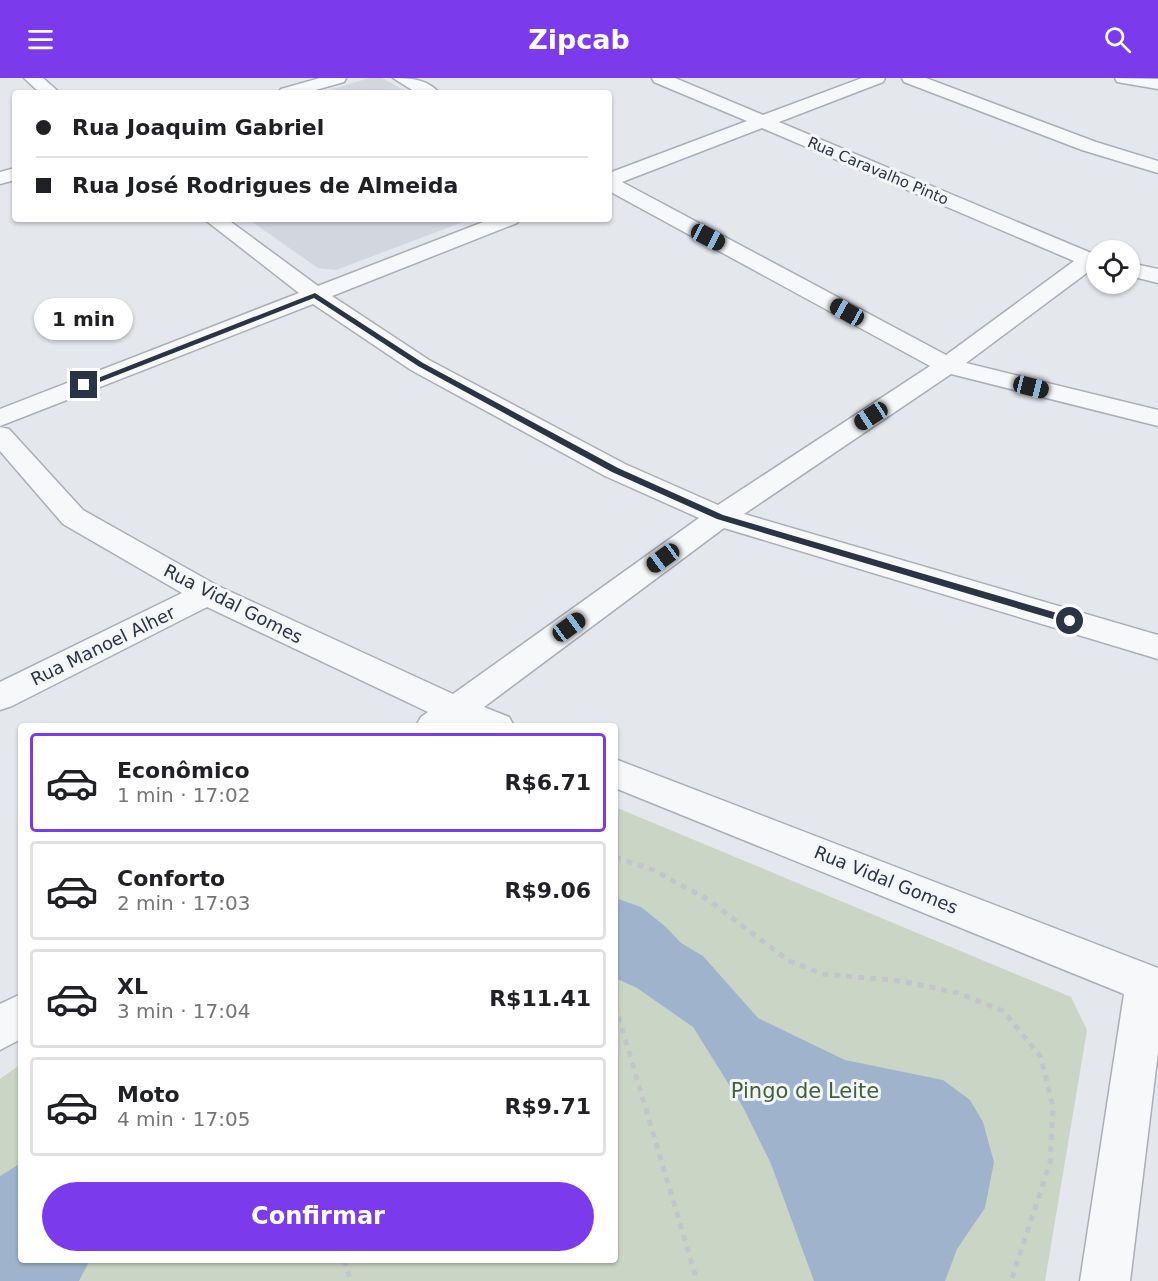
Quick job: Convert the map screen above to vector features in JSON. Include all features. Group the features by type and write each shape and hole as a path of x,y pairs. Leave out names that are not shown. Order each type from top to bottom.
{"street":[{"path":"32,78 47,90"},
{"path":"297,90 338,78"},
{"path":"416,86 441,78"},
{"name":"Rua Caravalho Pinto","path":"660,78 1086,259"},
{"path":"612,180 877,78"},
{"path":"910,78 1089,146 1158,167"},
{"path":"1123,78 1150,81"},
{"path":"612,183 947,366 1158,418"},
{"path":"218,222 315,295 420,365 615,470 720,517 1158,646"},
{"path":"0,418 502,222"},
{"path":"444,718 720,517 947,366 1086,266"},
{"path":"1140,272 1158,276"},
{"name":"Rua Vidal Gomes","path":"0,435 73,517 207,594 444,718 477,723"},
{"name":"Rua Manoel Alher","path":"0,697 207,594"},
{"name":"Rua Vidal Gomes","path":"618,774 1152,985"},
{"path":"1105,1281 1152,985"},
{"path":"0,1029 18,1016"}],"path":[{"path":"618,858 653,870 707,899 789,961 823,974 901,981 958,993 1003,1011 1041,1057 1053,1108 1050,1163 1011,1281"},
{"path":"618,1015 697,1281"},
{"path":"345,1263 351,1281"}],"shaded area":[{"path":"369,78 382,78 404,90 330,90"},
{"path":"252,222 463,222 336,270 318,268"}],"green space":[{"name":"Pingo de Leite","path":"618,808 1071,997 1087,1030 1045,1281 0,1281 0,1079 18,1066 18,1263 618,1263"}],"water":[{"path":"618,899 641,907 666,927 681,943 703,956 758,1018 845,1060 943,1080 970,1100 983,1122 994,1162 985,1208 957,1249 945,1281 814,1281 771,1164 743,1107 693,1027 637,988 618,979"},
{"path":"18,1165 18,1263 88,1263 79,1281 0,1281 0,1176"}],"route":[{"path":"84,385 315,295 420,365 615,470 720,517 1070,621"}]}
